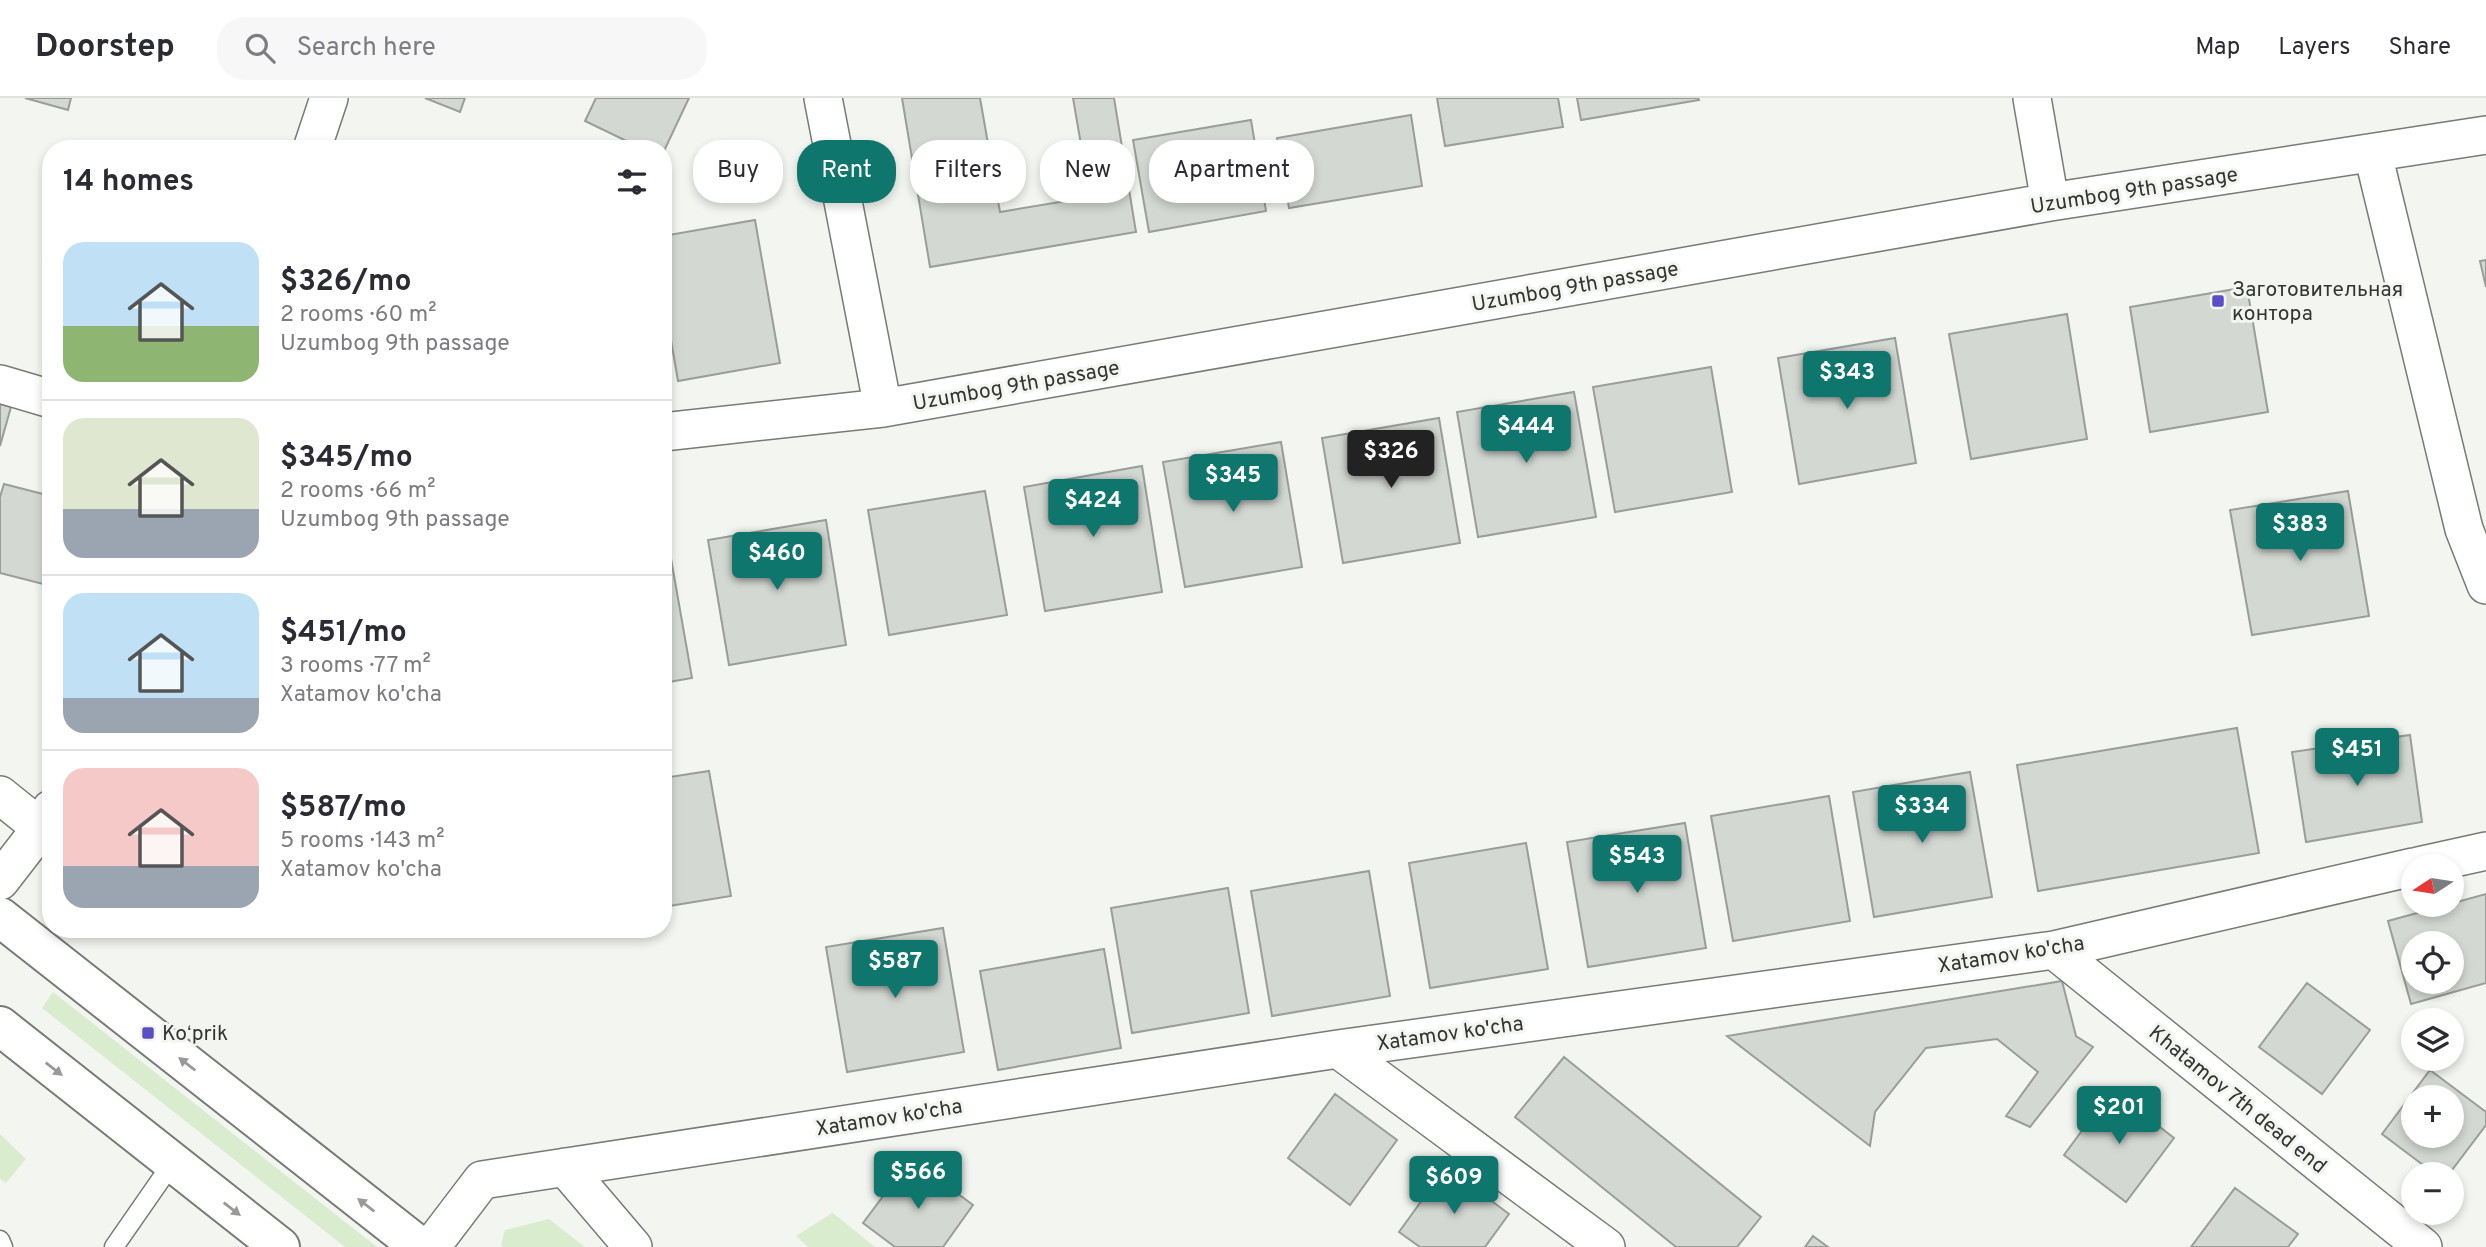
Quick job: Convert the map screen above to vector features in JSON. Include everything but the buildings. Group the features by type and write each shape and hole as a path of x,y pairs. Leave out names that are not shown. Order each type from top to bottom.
{"highway":[{"path":"0,917 420,1247"},
{"path":"0,1027 280,1247"}],"street":[{"path":"315,140 329,98"},
{"path":"823,98 883,408"},
{"path":"2032,98 2050,202"},
{"name":"Uzumbog 9th passage","path":"672,431 883,408 2050,202 2486,135"},
{"path":"2373,154 2464,529 2486,585"},
{"path":"0,384 42,396"},
{"path":"0,795 42,816"},
{"path":"0,881 42,823"},
{"name":"Xatamov ko'cha","path":"2464,856 2486,851"},
{"name":"Xatamov ko'cha","path":"431,1247 482,1180 1338,1049 2054,950 2401,870"},
{"name":"Khatamov 7th dead end","path":"2054,950 2384,1235 2423,1247"},
{"path":"1338,1049 1606,1247"},
{"path":"565,1167 633,1247"}],"lane":[{"path":"114,1247 173,1162"},
{"path":"0,1240 3,1247"}],"green space":[{"path":"53,992 377,1247 345,1247 42,1008"},
{"path":"0,1134 26,1159 6,1183 0,1179"},
{"path":"832,1213 875,1247 808,1247 796,1236"},
{"path":"549,1219 585,1247 501,1245 505,1230"}],"place":[{"name":"Заготовительная контора","path":"2218,301"},
{"name":"Koʻprik","path":"148,1033"}]}
